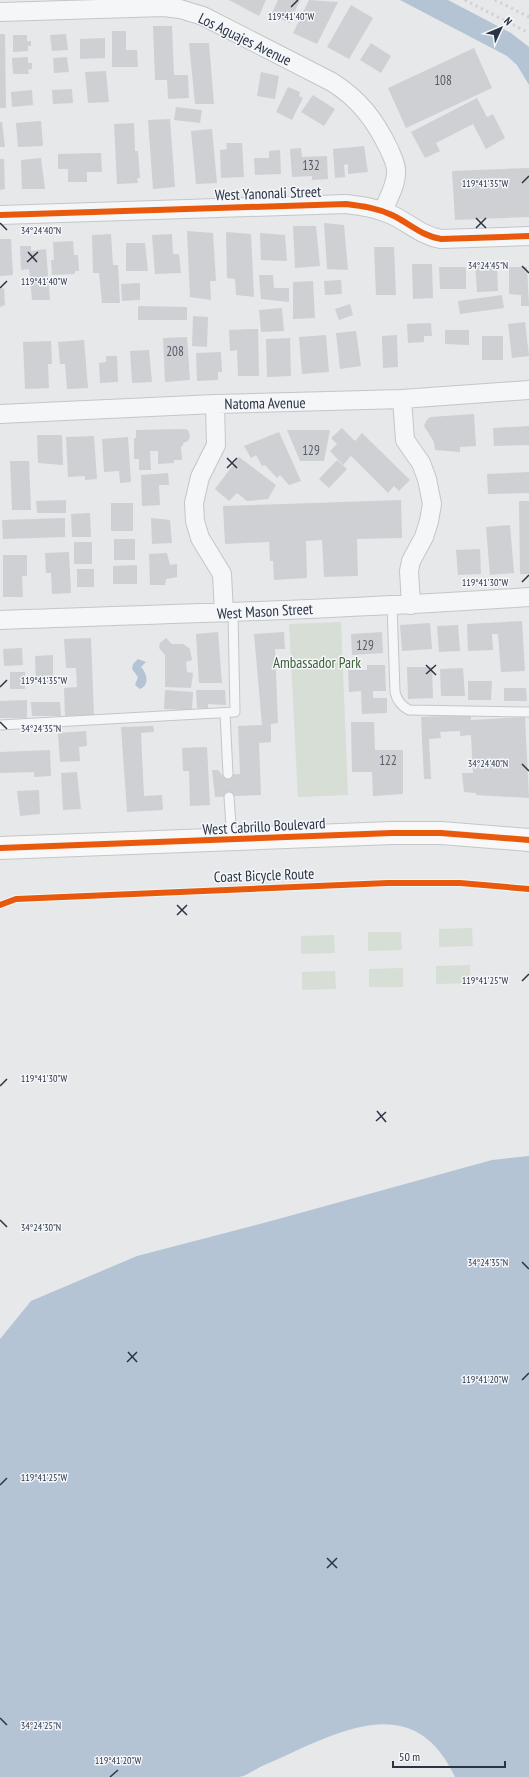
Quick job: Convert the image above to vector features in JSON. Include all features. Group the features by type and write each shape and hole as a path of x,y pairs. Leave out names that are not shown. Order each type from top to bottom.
{"main road":[{"name":"West Cabrillo Boulevard","path":"0,848 442,833 529,840"}],"street":[{"name":"Los Aguajes Avenue","path":"0,12 135,4 180,9 204,16 332,82 346,91 370,115 379,129 396,164 396,177 383,211"},
{"name":"West Yanonali Street","path":"0,215 346,204 367,206 383,211 431,238 441,239 529,236"},
{"name":"Natoma Avenue","path":"0,414 215,404 402,399 529,390"},
{"path":"402,399 405,440 420,463 427,479 432,504 430,521 424,537 411,561 409,571 411,605"},
{"path":"215,404 216,445 200,477 194,503 195,520 200,538 222,574 229,613"},
{"name":"West Mason Street","path":"0,620 229,613 411,605 529,597"}],"lane":[{"path":"392,605 395,692 397,700 402,706 409,710 529,712"},
{"path":"0,725 235,712 229,613"},
{"path":"225,713 228,774"},
{"path":"230,797 232,840"}],"green space":[{"name":"Ambassador Park","path":"341,622 348,795 298,797 289,624"},
{"path":"472,928 473,946 439,947 439,929"},
{"path":"368,932 401,932 402,950 368,951"},
{"path":"334,935 335,953 301,954 301,936"},
{"path":"470,965 470,983 436,984 436,966"},
{"path":"403,968 403,987 369,987 369,969"},
{"path":"335,971 336,989 302,990 302,972"}],"water":[{"path":"400,0 448,0 511,33 529,47 529,85 517,65 507,56"},
{"path":"138,659 146,662 141,667 145,672 146,682 140,689 135,685 138,677 132,669 133,664"},
{"path":"529,1156 529,1777 455,1777 438,1749 418,1732 395,1725 371,1725 346,1731 320,1740 239,1777 0,1777 0,1339 31,1301 137,1256 492,1160"}],"building":[{"path":"229,0 266,0 259,16"},
{"path":"278,0 300,0 290,23 271,15"},
{"path":"309,0 338,2 317,44 293,33"},
{"path":"351,5 373,18 349,59 327,47"},
{"path":"153,26 172,26 174,75 188,75 189,98 168,99 167,80 155,80"},
{"path":"112,31 126,31 126,50 137,50 138,67 112,67"},
{"path":"0,34 5,34 6,108 0,108"},
{"path":"66,34 68,50 52,51 50,35"},
{"path":"13,35 27,35 27,41 31,41 31,46 28,46 28,51 13,52"},
{"path":"105,38 105,58 80,59 80,39"},
{"path":"189,43 209,43 214,104 195,104"},
{"path":"371,43 391,56 381,73 360,60"},
{"path":"474,48 492,88 406,128 388,88"},
{"path":"28,57 28,63 32,63 32,69 28,70 29,74 13,74 12,58"},
{"path":"67,57 69,72 54,73 53,58"},
{"path":"106,71 109,102 88,103 85,72"},
{"path":"261,72 279,76 275,99 257,96"},
{"path":"288,87 300,92 299,96 303,98 292,120 276,112"},
{"path":"72,89 73,103 53,104 52,90"},
{"path":"32,90 33,105 12,107 11,92"},
{"path":"313,95 335,109 324,126 301,112"},
{"path":"477,98 487,117 493,114 505,138 486,149 473,124 436,143 440,151 425,158 411,132"},
{"path":"176,107 202,110 200,123 174,120"},
{"path":"170,119 175,187 153,189 148,120"},
{"path":"41,121 43,146 18,147 16,123"},
{"path":"0,122 2,122 5,147 0,147"},
{"path":"134,123 135,151 138,151 140,178 137,178 138,183 117,184 114,124"},
{"path":"212,129 217,183 196,184 191,131"},
{"path":"226,143 242,143 244,177 221,178 220,150 227,149"},
{"path":"364,146 368,172 348,174 348,164 344,165 345,177 335,178 333,149"},
{"path":"301,148 302,157 327,156 328,179 312,180 312,176 292,177 290,149"},
{"path":"280,150 281,174 255,175 254,158 269,158 269,151"},
{"path":"101,153 102,172 87,172 87,182 68,182 68,169 58,169 58,154"},
{"path":"41,158 45,189 22,189 21,160"},
{"path":"0,159 4,159 5,189 0,190"},
{"path":"529,168 529,217 455,220 452,171"},
{"path":"324,223 344,225 348,270 327,269"},
{"path":"293,226 316,226 320,266 295,268"},
{"path":"187,231 213,233 216,281 210,281 211,300 190,297"},
{"path":"226,232 251,234 254,297 236,295 235,279 227,278"},
{"path":"260,233 285,235 287,261 261,260"},
{"path":"111,234 113,265 118,265 120,303 102,303 99,273 93,273 92,235"},
{"path":"172,234 173,254 179,254 181,273 155,274 152,235"},
{"path":"0,239 11,239 13,275 0,276"},
{"path":"73,241 74,255 78,255 79,271 75,271 75,274 52,275 51,260 54,260 53,242"},
{"path":"126,243 145,243 148,271 126,271"},
{"path":"20,246 31,246 31,251 46,249 50,300 32,300 29,269 21,270"},
{"path":"374,247 394,247 396,295 376,295"},
{"path":"497,263 498,291 477,292 475,264"},
{"path":"412,264 432,264 433,298 413,299"},
{"path":"439,267 466,267 466,289 440,289"},
{"path":"509,267 527,267 529,306 521,306 521,295 509,294"},
{"path":"259,275 273,275 274,288 289,288 289,302 261,299"},
{"path":"341,280 342,294 325,295 324,281"},
{"path":"313,281 315,318 293,319 293,282"},
{"path":"140,283 140,300 122,301 121,284"},
{"path":"4,288 5,305 0,307 0,289"},
{"path":"502,295 504,308 460,314 458,301"},
{"path":"350,304 353,315 339,320 335,309"},
{"path":"138,306 187,307 187,320 138,320"},
{"path":"282,308 284,331 261,332 259,310"},
{"path":"193,316 208,317 207,347 192,346"},
{"path":"525,322 529,356 512,358 508,324"},
{"path":"431,323 432,336 424,336 424,342 408,343 407,324"},
{"path":"258,329 259,376 238,376 237,350 230,351 229,330"},
{"path":"445,330 469,330 469,345 445,344"},
{"path":"356,331 361,366 340,369 336,333"},
{"path":"326,335 329,372 302,374 299,337"},
{"path":"397,335 398,367 383,368 382,336"},
{"path":"482,336 503,336 503,360 482,360"},
{"path":"187,337 190,380 165,382 163,338"},
{"path":"290,338 291,376 267,377 266,339"},
{"path":"84,340 88,388 67,389 65,364 60,364 58,342"},
{"path":"51,341 52,364 48,364 49,388 25,389 23,342"},
{"path":"149,350 152,382 132,383 130,351"},
{"path":"221,352 222,372 218,372 218,380 197,381 196,353"},
{"path":"106,356 117,356 118,382 100,383 99,363 106,362"},
{"path":"474,414 476,446 460,447 460,452 435,450 434,442 424,426 430,417"},
{"path":"529,426 529,445 494,446 493,428"},
{"path":"342,428 355,441 362,433 410,480 399,491 394,486 388,493 351,456 343,465 330,451 337,444 331,438"},
{"path":"136,430 188,430 190,436 188,441 183,443 183,446 181,446 182,460 174,460 174,463 158,464 158,451 150,451 151,470 139,470 139,459 134,459 134,438 136,438"},
{"path":"287,430 330,430 324,461 300,461"},
{"path":"279,432 301,481 289,485 280,475 277,478 265,465 262,466 256,455 251,458 244,446"},
{"path":"37,435 62,435 63,465 38,463"},
{"path":"94,436 97,479 85,480 85,476 68,477 66,437"},
{"path":"128,437 131,482 120,483 119,471 104,472 102,439"},
{"path":"239,457 276,485 268,499 247,501 237,493 229,501 215,489"},
{"path":"337,460 347,469 329,488 319,479"},
{"path":"10,461 29,461 31,510 12,510"},
{"path":"529,472 529,493 488,494 487,474"},
{"path":"168,473 169,485 159,485 160,505 142,506 141,475"},
{"path":"66,500 66,513 37,513 36,501"},
{"path":"401,500 402,538 357,539 358,576 324,577 322,540 306,541 307,578 274,580 273,561 270,561 269,542 225,544 223,506"},
{"path":"519,501 529,501 529,574 520,574"},
{"path":"111,503 133,503 133,531 111,531"},
{"path":"90,513 91,537 72,537 71,514"},
{"path":"65,518 65,537 3,539 2,520"},
{"path":"151,518 170,520 172,543 152,544"},
{"path":"510,525 514,573 490,575 486,527"},
{"path":"114,539 135,539 135,560 114,560"},
{"path":"74,542 92,542 92,564 74,564"},
{"path":"480,549 481,574 458,575 456,550"},
{"path":"69,552 71,593 52,594 51,573 46,573 45,553"},
{"path":"167,553 170,565 177,564 177,577 166,579 165,585 150,585 149,554"},
{"path":"3,555 27,555 27,576 22,576 23,597 3,597"},
{"path":"137,565 137,584 113,584 113,566"},
{"path":"77,569 94,569 94,587 77,587"},
{"path":"522,621 525,671 501,672 498,634 492,634 493,650 468,651 467,624"},
{"path":"430,623 432,649 402,651 400,625"},
{"path":"458,625 460,651 439,652 437,626"},
{"path":"218,632 222,683 199,683 196,634"},
{"path":"284,632 285,649 275,649 278,723 271,724 271,742 259,743 261,795 215,797 212,770 218,770 222,775 240,774 238,726 262,725 254,634"},
{"path":"382,632 383,653 352,655 351,634"},
{"path":"91,638 94,715 65,716 64,688 77,687 76,668 66,668 64,639"},
{"path":"166,638 172,644 183,644 190,649 192,660 186,662 187,672 193,673 191,688 165,687 165,655 159,648 160,643"},
{"path":"22,648 23,665 4,666 3,649"},
{"path":"53,655 53,683 36,683 35,656"},
{"path":"367,665 385,665 386,691 373,691 373,698 387,698 387,713 362,714 361,691 349,692 348,670 367,670"},
{"path":"407,667 432,667 433,698 408,699"},
{"path":"463,668 465,696 441,696 440,669"},
{"path":"10,672 25,672 25,689 10,689"},
{"path":"468,681 492,681 491,700 468,700"},
{"path":"504,688 526,688 527,701 504,701"},
{"path":"165,690 193,692 192,710 164,709"},
{"path":"196,690 225,690 226,705 208,704 208,708 197,708"},
{"path":"27,700 27,718 0,718 0,701"},
{"path":"31,702 60,702 61,716 32,716"},
{"path":"471,715 471,720 525,717 529,798 476,795 476,793 464,792 462,773 473,773 471,735 460,736 460,731 440,732 441,738 429,739 431,779 424,779 421,717"},
{"path":"351,722 374,722 375,750 403,750 403,794 373,796 372,772 352,772"},
{"path":"153,726 154,732 141,733 144,796 162,795 163,810 127,812 121,727"},
{"path":"86,731 87,746 79,747 80,761 60,762 58,733"},
{"path":"207,747 210,805 190,806 189,771 183,771 182,748"},
{"path":"50,750 51,776 34,777 34,772 0,773 0,752"},
{"path":"77,772 81,809 63,810 61,773"},
{"path":"39,790 40,814 20,816 17,791"}],"railway":[{"path":"465,0 529,33"},
{"path":"495,0 529,17"}],"cycle path":[{"path":"0,215 346,204 381,211 398,218 428,235 441,239 529,236"},
{"path":"0,848 392,833 441,833 529,840"},
{"name":"Coast Bicycle Route","path":"0,905 16,899 388,883 460,883 529,889"}]}
